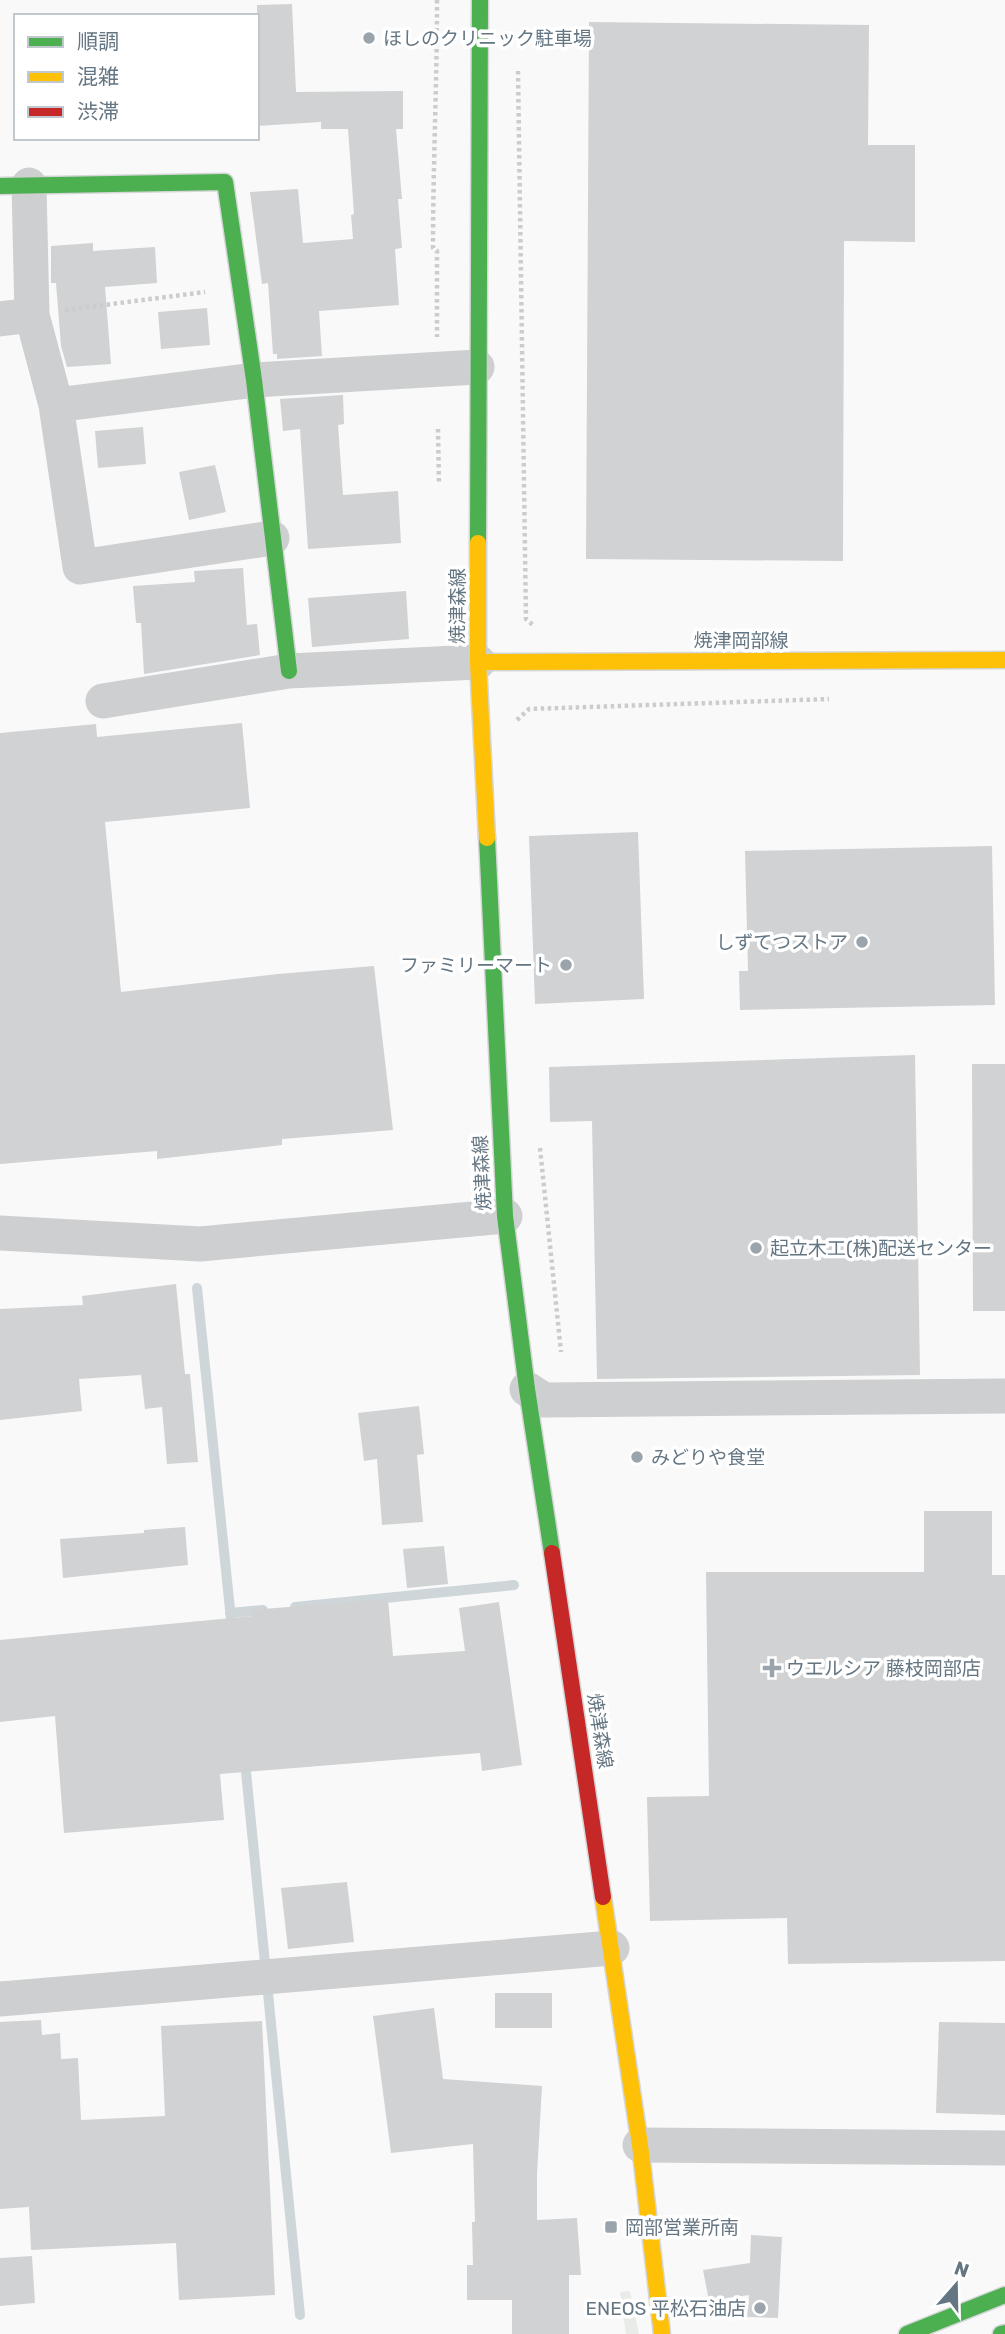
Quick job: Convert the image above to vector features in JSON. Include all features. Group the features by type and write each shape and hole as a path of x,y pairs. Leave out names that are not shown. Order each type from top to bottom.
{"main road":[{"name":"焼津森線","path":"480,0 478,662 505,1216 527,1389 640,2145 662,2334"},
{"path":"15,185 225,182 254,380 289,671"},
{"name":"焼津岡部線","path":"478,662 1005,660"},
{"path":"907,2334 1005,2295"}],"street":[{"path":"15,185 16,317 56,405 80,567 272,537"},
{"path":"56,405 254,380 477,367"},
{"path":"103,701 289,671 478,662"},
{"path":"0,1233 200,1244 505,1216"},
{"path":"527,1389 544,1400 1005,1396"},
{"path":"0,1999 612,1948"},
{"path":"640,2145 1005,2148"}],"path":[{"path":"437,0 433,172 433,248 437,251 437,344"},
{"path":"518,69 526,618 537,629"},
{"path":"16,317 241,287"},
{"path":"529,709 842,699"}],"shaded area":[{"path":"630,2291 639,2334 626,2334 620,2292"}],"building":[{"path":"292,4 296,92 403,91 403,129 396,129 402,199 398,199 402,248 395,249 399,305 319,311 322,356 277,359 277,354 273,354 268,283 262,284 250,192 298,189 303,243 353,239 351,215 354,214 348,129 321,129 321,122 259,126 257,5"},
{"path":"589,22 869,25 868,145 915,145 915,242 844,241 843,561 586,559"},
{"path":"93,243 93,251 155,247 157,283 105,287 111,364 67,367 61,346 56,283 51,283 51,246"},
{"path":"207,308 210,345 161,349 158,312"},
{"path":"343,395 344,424 338,425 343,495 398,491 401,543 308,549 300,429 283,431 280,399"},
{"path":"143,427 146,464 98,468 95,431"},
{"path":"215,465 226,512 189,520 179,472"},
{"path":"243,568 247,625 257,624 260,655 144,674 141,623 136,623 133,586 195,582 194,571"},
{"path":"406,591 409,639 312,647 308,598"},
{"path":"242,723 250,808 105,822 121,992 374,966 393,1130 282,1139 282,1145 157,1159 157,1151 0,1164 0,733 96,724 97,737"},
{"path":"638,832 644,999 535,1004 529,836"},
{"path":"992,846 995,1005 740,1010 739,971 748,971 745,851"},
{"name":"起立木工(株)配送センター","path":"915,1055 920,1375 597,1379 592,1121 550,1122 549,1067"},
{"path":"972,1064 1005,1064 1005,1311 973,1311"},
{"path":"176,1284 185,1374 190,1374 198,1462 167,1464 162,1407 145,1409 141,1375 79,1379 82,1411 0,1420 0,1309 83,1305 82,1296"},
{"path":"419,1406 424,1454 417,1455 423,1522 382,1525 377,1459 364,1461 358,1413"},
{"path":"924,1511 992,1511 992,1575 1005,1575 1005,1961 788,1964 787,1918 650,1921 647,1797 709,1796 706,1572 924,1572"},
{"path":"185,1527 188,1565 63,1578 60,1539"},
{"path":"444,1546 448,1584 407,1588 403,1549"},
{"path":"388,1599 393,1656 465,1651 459,1608 499,1602 522,1765 482,1771 480,1753 220,1774 224,1820 64,1833 55,1716 0,1722 0,1640 253,1616 252,1610"},
{"path":"347,1882 354,1942 288,1949 281,1888"},
{"path":"495,1993 552,1993 552,2028 495,2028"},
{"path":"434,2008 443,2079 542,2086 537,2220 577,2218 581,2275 569,2275 569,2334 512,2334 512,2300 467,2300 467,2265 473,2265 472,2222 475,2222 473,2144 391,2153 373,2016"},
{"path":"41,2020 42,2035 60,2033 61,2059 78,2058 81,2120 165,2116 161,2026 262,2021 275,2295 179,2300 176,2243 31,2250 29,2207 0,2209 0,2022"},
{"path":"939,2022 1005,2023 1005,2115 936,2113"},
{"path":"751,2235 782,2237 778,2318 747,2317 749,2295 709,2301 703,2270 750,2263"},
{"path":"32,2256 35,2303 0,2306 0,2258"}],"waterway":[{"path":"197,1288 232,1629"},
{"path":"295,1607 514,1585"},
{"path":"230,1613 263,1610"},
{"path":"245,1762 300,2315"}],"traffic: fast":[{"path":"478,543 480,0"},
{"path":"0,186 225,182 254,380 289,671"},
{"path":"487,838 505,1216 527,1389 552,1553"},
{"path":"907,2334 1005,2295"},
{"path":"1001,2334 1005,2333"}],"traffic: slow":[{"path":"478,543 478,662 487,838"},
{"path":"478,662 1005,660"},
{"path":"603,1897 640,2145 662,2334"}],"traffic: jam":[{"path":"552,1553 603,1897"}],"place":[{"name":"ほしのクリニック駐車場","path":"369,38"},
{"name":"しずてつストア","path":"862,942"},
{"name":"ファミリーマート","path":"566,965"},
{"name":"起立木工(株)配送センター","path":"756,1248"},
{"name":"みどりや食堂","path":"637,1457"},
{"name":"ウエルシア 藤枝岡部店","path":"772,1668"},
{"name":"岡部営業所南","path":"611,2227"},
{"name":"ENEOS 平松石油店","path":"760,2308"}]}
